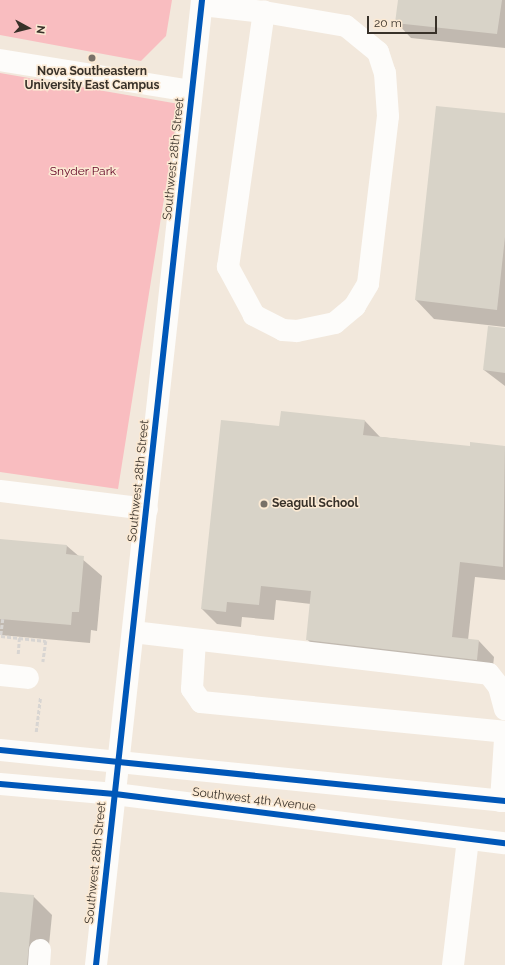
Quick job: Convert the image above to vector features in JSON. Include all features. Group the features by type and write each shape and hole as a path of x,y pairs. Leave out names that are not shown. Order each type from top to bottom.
{"street":[{"path":"202,3 264,12 346,26 378,52 389,93 368,284 355,306 335,323 297,331 283,330 254,315 228,267 264,12"},
{"name":"Southwest 28th Street","path":"96,965 202,3"},
{"path":"0,60 192,91"},
{"path":"0,491 146,509"},
{"path":"133,632 489,674 499,687 505,709"},
{"path":"195,640 192,689 201,702 505,732"},
{"path":"503,801 505,739"},
{"name":"Southwest 4th Avenue","path":"0,750 503,801"},
{"name":"Southwest 4th Avenue","path":"0,784 115,794 505,843"},
{"path":"453,965 468,839"}],"path":[{"path":"15,672 20,638"}],"green space":[{"path":"0,0 172,0 166,36 141,61 0,35"},
{"name":"Snyder Park","path":"0,73 179,104 118,489 0,472"}],"building":[{"path":"398,0 502,0 497,34 395,23"},
{"path":"436,106 505,113 505,237 497,310 415,300"},
{"path":"488,326 505,328 505,373 483,370"},
{"path":"281,411 365,420 363,435 470,446 470,442 505,446 503,567 460,562 452,637 479,640 477,660 306,640 311,591 261,586 259,605 227,602 226,612 201,609 221,420 279,426"},
{"path":"0,539 67,545 66,554 84,556 79,612 72,612 71,625 0,619"},
{"path":"0,892 34,895 27,965 0,965"}],"cycle path":[{"path":"96,965 202,0"},
{"path":"0,750 505,801"},
{"path":"0,784 115,794 505,843"}],"place":[{"name":"Nova Southeastern University East Campus","path":"92,58"},
{"name":"Seagull School","path":"264,504"}]}
